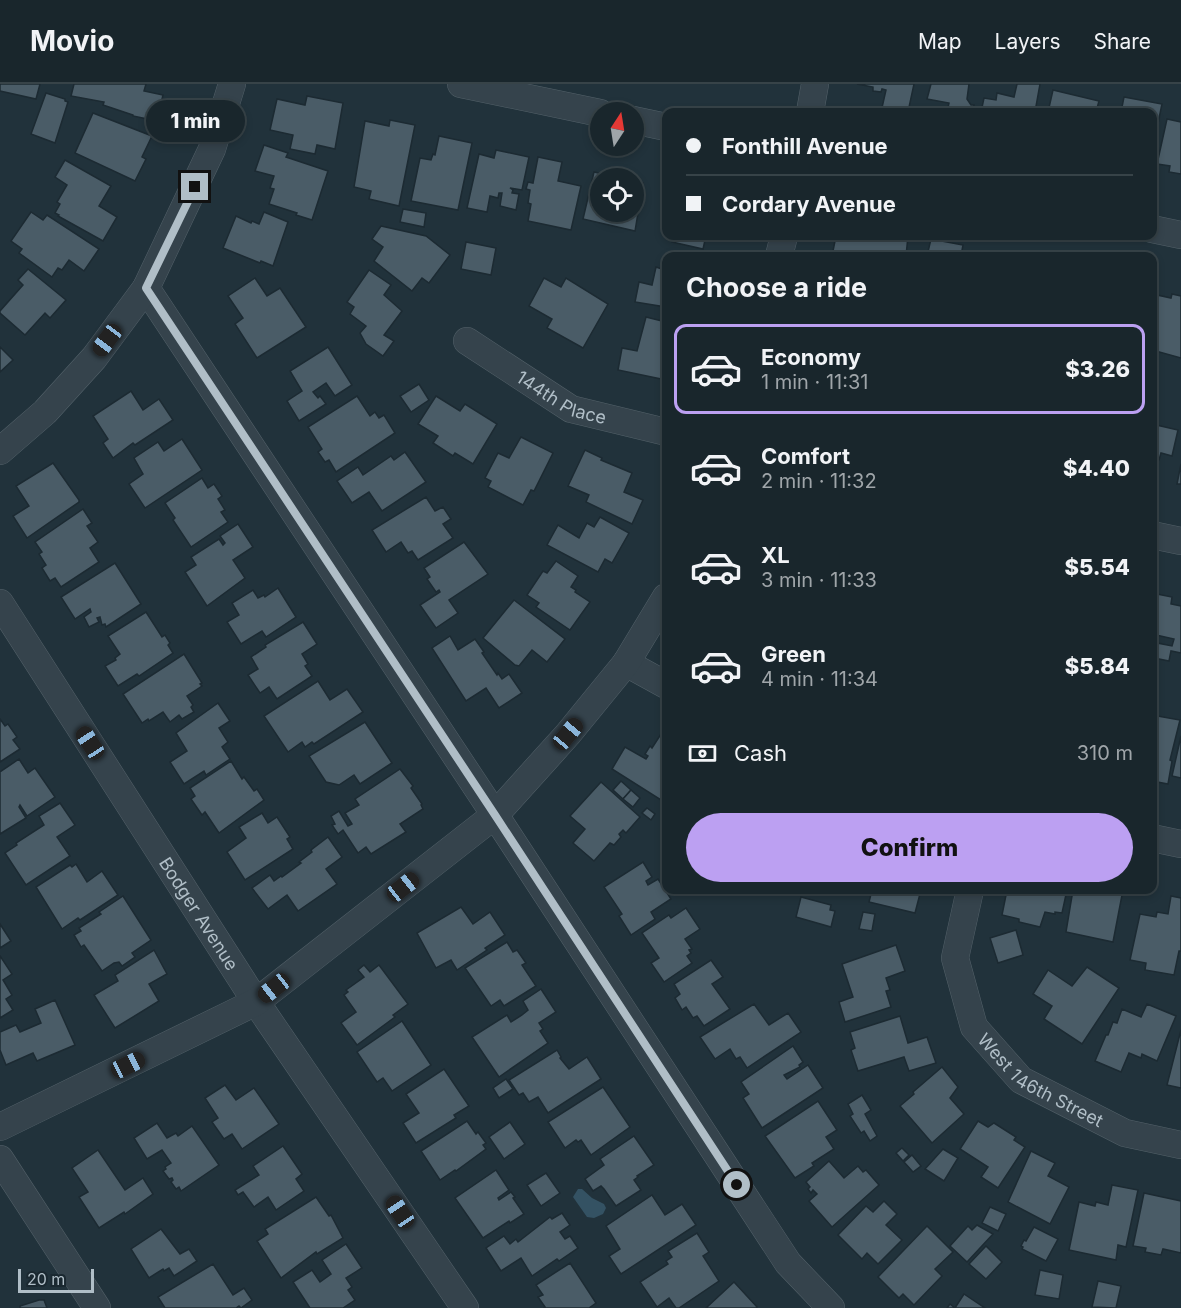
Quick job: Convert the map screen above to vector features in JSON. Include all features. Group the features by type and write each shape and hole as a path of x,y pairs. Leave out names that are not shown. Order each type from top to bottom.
{"street":[{"path":"0,451 45,412 87,366 146,288 178,225 212,149 232,84"},
{"path":"461,84 590,111"},
{"path":"811,108 815,84"},
{"path":"644,122 662,126"},
{"path":"1157,230 1181,235"},
{"path":"146,288 788,1263 831,1308"},
{"name":"144th Place","path":"466,341 571,409 662,431"},
{"path":"1157,536 1181,541"},
{"name":"Bodger Avenue","path":"0,603 256,1002 465,1308"},
{"path":"0,1127 256,1002 495,815 568,734 626,663 662,604"},
{"path":"626,663 662,683"},
{"path":"1157,839 1181,844"},
{"name":"West 146th Street","path":"969,894 955,958 974,1027 1021,1080 1125,1133 1181,1145"},
{"path":"0,1159 97,1308"}],"water":[{"path":"578,1189 582,1189 592,1198 604,1204 606,1208 603,1214 594,1218 587,1217 573,1197"}],"building":[{"path":"0,84 40,84 36,99 0,91"},
{"path":"74,84 146,84 144,91 163,95 157,121 133,116 103,105 104,102 71,96"},
{"path":"857,84 914,84 909,108 882,108 886,90 873,91 873,87"},
{"path":"931,84 969,84 967,99 971,105 974,105 974,108 948,108 949,103 927,99"},
{"path":"1017,84 1040,84 1036,108 982,108 984,98 996,100 997,93 1014,97"},
{"path":"1053,90 1099,101 1097,108 1049,108"},
{"path":"46,93 68,102 55,143 31,134"},
{"path":"307,96 343,103 335,149 317,145 315,154 290,149 293,135 270,130 277,99 305,105"},
{"path":"1124,97 1162,104 1157,128 1157,108 1122,108"},
{"path":"93,113 152,136 142,157 146,159 135,181 75,153"},
{"path":"1167,119 1181,122 1181,174 1169,172 1170,166 1157,164"},
{"path":"390,120 415,125 399,206 369,199 371,191 354,187 365,121 389,126"},
{"path":"439,136 472,143 458,210 411,201 420,158 431,160 433,154 435,155"},
{"path":"264,145 288,153 286,157 328,171 312,220 269,204 274,189 270,188 274,176 255,171"},
{"path":"496,150 529,157 522,190 510,188 513,190 512,193 519,194 516,210 500,206 502,193 499,193 498,198 490,196 487,212 467,208 479,154 494,158"},
{"path":"538,157 562,162 558,181 581,186 571,230 528,221 531,204 528,203 530,190 526,189 528,182 533,183"},
{"path":"65,160 111,186 99,206 117,217 103,241 55,213 60,204 57,202 67,185 55,177"},
{"path":"590,189 590,221 583,219"},
{"path":"403,209 426,213 424,227 400,222"},
{"path":"31,212 43,220 47,215 99,249 84,271 69,260 62,270 58,268 52,277 19,253 22,249 11,241"},
{"path":"264,212 288,222 273,266 223,248 236,216 259,224"},
{"path":"596,222 636,222 635,231"},
{"path":"381,226 426,236 450,255 429,283 422,278 412,291 374,261 383,247 372,239"},
{"path":"672,240 705,240 703,249 672,242"},
{"path":"835,240 908,240 906,252 833,252"},
{"path":"931,240 963,245 962,252 928,252"},
{"path":"466,242 496,248 491,275 461,269"},
{"path":"656,267 662,269 662,306 635,302 639,282 652,285"},
{"path":"28,269 66,300 50,318 45,313 25,335 0,311 23,285 18,280"},
{"path":"369,270 391,285 384,295 402,311 384,335 394,341 383,356 366,344 360,333 366,326 350,314 354,307 347,302"},
{"path":"255,278 267,296 280,288 306,327 257,358 235,324 243,318 228,296"},
{"path":"544,278 561,287 566,278 608,304 583,348 547,328 552,319 529,306"},
{"path":"1172,294 1181,296 1181,358 1157,351 1157,295 1171,298"},
{"path":"646,317 662,321 662,379 618,370 622,348 637,351"},
{"path":"0,347 13,360 0,372"},
{"path":"328,347 352,385 335,396 326,383 313,392 318,398 320,396 326,404 299,421 287,401 302,391 290,371"},
{"path":"419,384 429,400 411,412 400,396"},
{"path":"131,391 143,410 159,399 173,420 135,445 133,443 113,458 103,443 108,439 93,416"},
{"path":"357,396 370,416 375,412 379,418 384,415 395,433 336,472 329,460 325,462 318,452 322,449 308,427"},
{"path":"436,396 460,411 465,404 497,424 473,464 455,453 453,456 433,443 438,436 418,424"},
{"path":"1157,425 1178,430 1172,456 1161,453 1157,460"},
{"path":"521,437 553,453 534,491 531,490 523,505 488,487 491,481 485,478 498,453 509,458"},
{"path":"182,439 202,470 145,508 129,484 143,474 134,458 158,442 164,451"},
{"path":"585,450 602,458 601,460 632,473 624,492 643,500 632,524 586,502 589,495 568,486"},
{"path":"405,452 426,482 382,511 369,492 352,503 337,481 358,467 363,475 391,456 394,460"},
{"path":"53,463 79,502 27,538 13,516 29,506 16,486"},
{"path":"1181,464 1181,484 1177,484"},
{"path":"202,478 208,488 214,484 222,496 218,499 225,510 221,512 228,522 191,547 165,503"},
{"path":"426,497 435,511 443,507 451,519 443,524 453,538 418,560 412,551 408,553 401,542 386,552 372,530"},
{"path":"83,509 92,523 87,526 98,542 90,548 99,562 61,587 55,578 50,581 42,568 46,565 39,554 42,552 35,542"},
{"path":"600,517 629,533 612,563 605,559 598,572 547,545 558,525 579,538 587,523 594,527"},
{"path":"238,524 253,547 233,560 245,578 207,606 185,572 196,565 191,557 219,539 223,545 225,543 220,536"},
{"path":"464,542 488,574 449,600 458,613 436,628 420,605 440,592 439,590 436,592 427,579 430,577 424,568"},
{"path":"556,561 578,576 571,587 590,602 570,630 536,607 539,603 527,595 543,571 547,573"},
{"path":"115,563 141,604 106,627 105,624 102,625 100,617 97,618 99,622 89,627 84,617 91,612 90,609 75,619 61,597"},
{"path":"278,588 296,617 266,637 262,631 241,644 227,622 239,615 232,603 253,590 258,598 264,595 265,597"},
{"path":"1157,594 1172,597 1171,604 1181,606 1181,653 1171,651 1169,661 1157,659 1157,643 1172,646 1174,639 1157,635"},
{"path":"514,600 565,639 547,662 532,650 519,666 515,665 483,638"},
{"path":"146,612 162,637 165,635 173,653 139,676 137,674 118,686 105,666 116,660 115,658 120,654 108,636"},
{"path":"303,622 317,644 302,654 308,664 305,666 312,676 277,699 269,687 260,693 248,675 258,669 251,657 266,647 265,645"},
{"path":"450,636 458,650 475,639 497,675 498,673 502,679 509,674 522,693 499,708 486,688 466,701 432,648"},
{"path":"184,654 202,683 200,684 202,686 187,696 193,705 191,707 194,712 182,719 179,715 170,722 163,712 142,723 123,694"},
{"path":"318,681 330,700 347,689 363,712 314,744 312,742 305,747 302,742 288,752 264,716"},
{"path":"218,703 230,721 219,728 228,742 222,747 230,759 206,775 204,771 184,784 170,762 187,751 176,733"},
{"path":"1157,716 1180,720 1170,760 1172,761 1168,784 1157,782"},
{"path":"0,719 5,726 8,724 17,737 13,740 20,749 0,762"},
{"path":"365,722 392,763 360,784 354,775 339,785 326,782 309,756"},
{"path":"662,735 661,800 612,769 625,747 646,759 648,756 645,754 650,746 652,748"},
{"path":"1181,736 1181,778 1172,776"},
{"path":"19,759 28,773 35,768 55,797 27,816 20,805 26,818 0,834 0,772"},
{"path":"231,761 242,779 244,777 254,791 257,789 264,800 219,833 205,812 202,815 191,799 195,796 190,788"},
{"path":"400,769 413,786 411,788 423,809 400,824 406,832 371,854 366,847 358,853 343,830 338,834 332,825 335,824 331,816 339,811 348,826 352,824 345,813 359,805 355,799"},
{"path":"621,781 631,790 623,799 613,790"},
{"path":"601,782 640,817 626,833 623,830 619,834 621,837 614,845 610,843 594,861 573,843 585,829 570,816"},
{"path":"631,790 640,798 633,807 623,799"},
{"path":"60,803 75,825 57,837 70,856 26,885 5,853 44,825 39,816"},
{"path":"647,808 655,814 651,820 642,813"},
{"path":"262,813 268,823 277,817 290,837 287,839 293,849 245,880 227,852 246,838 239,827"},
{"path":"328,837 342,857 326,869 337,884 298,911 287,895 268,909 252,888 270,875 274,881 282,877 301,863 299,862 312,852 311,850"},
{"path":"643,862 652,877 646,881 648,885 658,879 662,885 662,894 668,894 671,899 651,912 655,919 631,935 619,916 622,914 604,887"},
{"path":"76,864 87,882 102,871 118,895 62,929 36,887 70,865 72,867"},
{"path":"871,894 920,894 915,913 869,902"},
{"path":"1006,894 1066,894 1062,913 1045,912 1040,927 1002,915"},
{"path":"1072,894 1122,894 1113,942 1066,932"},
{"path":"123,896 151,940 132,953 135,957 122,966 119,962 114,963 102,971 84,945 81,947 74,935 81,931 79,928 101,914 99,912"},
{"path":"1171,896 1181,898 1181,951 1179,951 1174,975 1145,970 1146,963 1130,960 1140,914 1156,917 1157,912 1168,914"},
{"path":"801,897 831,905 830,910 835,911 831,927 796,917"},
{"path":"461,907 473,924 490,912 505,935 457,970 451,960 436,968 417,933"},
{"path":"686,908 700,929 685,939 692,949 689,950 691,953 687,956 692,963 664,982 651,963 659,958 642,933 669,915 671,918"},
{"path":"863,912 875,914 872,931 859,929"},
{"path":"0,924 11,941 0,948"},
{"path":"1016,930 1023,955 998,963 990,938"},
{"path":"507,942 513,952 517,950 526,963 522,965 536,986 504,1006 500,1000 491,1006 465,968"},
{"path":"896,945 905,971 886,978 890,990 886,991 891,1007 845,1022 839,1002 853,997 842,964"},
{"path":"154,950 167,974 149,984 159,1001 115,1028 94,995 118,981 115,975"},
{"path":"0,956 12,974 3,980 12,995 6,999 13,1010 0,1018"},
{"path":"711,960 723,977 712,984 730,1009 704,1026 697,1016 693,1018 686,1007 682,1010 675,998 680,994 674,984"},
{"path":"364,965 370,972 379,965 408,1004 393,1015 395,1017 357,1045 341,1023 356,1012 344,995 348,992 346,990 364,977 358,970"},
{"path":"1087,967 1119,988 1082,1044 1044,1019 1052,1006 1033,994 1048,970 1072,986"},
{"path":"541,989 556,1012 539,1023 543,1029 540,1031 548,1043 499,1077 472,1037 507,1015 511,1022 522,1015 528,1010 523,1001"},
{"path":"55,1000 75,1045 37,1061 33,1053 6,1065 0,1050 0,1032 16,1025 20,1032 41,1023 35,1009"},
{"path":"754,1004 769,1025 788,1013 801,1032 747,1068 740,1057 736,1059 730,1049 715,1059 700,1037"},
{"path":"1147,1004 1176,1016 1157,1061 1142,1054 1141,1058 1129,1053 1121,1072 1095,1061 1106,1035 1113,1022 1117,1023 1122,1009 1141,1017"},
{"path":"900,1016 908,1043 927,1037 936,1063 909,1071 904,1057 858,1071 851,1050 855,1048 850,1032"},
{"path":"402,1021 431,1065 392,1091 383,1078 377,1082 357,1052"},
{"path":"1181,1030 1181,1088 1167,1085"},
{"path":"793,1046 803,1062 799,1065 800,1067 784,1075 787,1079 808,1065 823,1088 762,1128 743,1098 749,1094 741,1082"},
{"path":"557,1050 569,1069 587,1057 601,1079 548,1113 538,1097 529,1102 523,1093 519,1095 509,1080"},
{"path":"942,1067 958,1087 950,1098 964,1114 932,1143 900,1106"},
{"path":"444,1069 469,1106 454,1115 456,1118 416,1143 403,1123 419,1113 406,1094"},
{"path":"506,1079 513,1089 499,1098 493,1088"},
{"path":"225,1085 236,1100 254,1088 279,1124 242,1149 232,1134 224,1139 212,1122 218,1118 205,1098"},
{"path":"603,1087 630,1127 591,1155 581,1140 578,1142 576,1140 565,1148 548,1122"},
{"path":"862,1095 871,1110 865,1114 877,1136 870,1141 864,1131 861,1133 850,1116 853,1114 848,1104"},
{"path":"818,1101 837,1130 826,1137 834,1149 812,1163 814,1166 795,1178 765,1136"},
{"path":"467,1121 486,1143 483,1145 486,1149 440,1180 421,1151"},
{"path":"978,1121 988,1127 994,1123 1016,1137 1014,1140 1025,1147 998,1188 981,1177 988,1167 960,1149"},
{"path":"510,1122 525,1144 504,1159 489,1137"},
{"path":"157,1123 167,1138 176,1133 178,1136 192,1126 219,1165 181,1191 179,1187 176,1189 171,1182 172,1178 169,1179 163,1171 171,1163 162,1150 147,1159 134,1138"},
{"path":"634,1136 654,1165 634,1180 641,1190 616,1206 601,1186 593,1191 585,1179 604,1165 600,1159"},
{"path":"283,1146 302,1174 296,1179 304,1191 276,1210 268,1197 254,1207 243,1192 238,1195 235,1190 259,1175 253,1166"},
{"path":"902,1148 909,1155 903,1161 896,1153"},
{"path":"943,1149 958,1158 944,1181 925,1169"},
{"path":"98,1150 125,1190 143,1178 153,1194 125,1214 124,1212 99,1228 79,1197 88,1192 72,1168"},
{"path":"1031,1151 1055,1163 1048,1176 1069,1187 1050,1224 1008,1202"},
{"path":"912,1155 921,1166 913,1172 904,1162"},
{"path":"829,1161 844,1178 858,1166 863,1172 866,1170 879,1185 832,1227 809,1201 817,1194 813,1190 811,1193 806,1182"},
{"path":"496,1170 509,1190 498,1198 499,1200 511,1192 524,1214 483,1238 455,1198"},
{"path":"546,1173 560,1193 541,1206 527,1185"},
{"path":"1112,1185 1138,1190 1126,1247 1118,1245 1116,1260 1069,1250 1079,1202 1095,1206 1096,1202 1108,1205"},
{"path":"1144,1193 1181,1201 1181,1253 1163,1249 1161,1255 1145,1252 1146,1248 1133,1246"},
{"path":"652,1195 665,1215 682,1204 696,1225 621,1274 609,1256 620,1249 606,1226"},
{"path":"316,1197 329,1216 331,1215 343,1238 317,1254 316,1252 281,1278 257,1241 268,1234 265,1229"},
{"path":"884,1201 897,1214 886,1225 902,1240 878,1264 867,1253 862,1259 838,1235 866,1206 873,1212"},
{"path":"990,1207 1006,1214 998,1231 982,1223"},
{"path":"562,1213 570,1225 560,1232 565,1239 570,1236 578,1248 532,1276 521,1258 501,1271 486,1248 504,1236 510,1244 516,1239 518,1242 550,1217 552,1219"},
{"path":"977,1225 993,1234 967,1262 950,1246 968,1226 972,1230"},
{"path":"927,1226 953,1252 935,1269 942,1276 914,1305 903,1294 899,1298 878,1277"},
{"path":"1034,1227 1058,1239 1046,1261 1022,1249 1024,1240 1026,1241"},
{"path":"161,1229 180,1254 189,1249 197,1261 174,1276 169,1268 149,1278 131,1249"},
{"path":"697,1233 709,1252 703,1256 719,1281 679,1308 676,1308 669,1298 657,1307 640,1282 668,1264 666,1261 672,1257 668,1251"},
{"path":"346,1244 362,1268 346,1278 352,1287 348,1290 355,1300 343,1308 310,1308 293,1282 312,1270 320,1282 331,1274 322,1260"},
{"path":"986,1246 1002,1262 986,1279 969,1264"},
{"path":"570,1263 596,1303 589,1308 544,1308 538,1297 543,1295 536,1285"},
{"path":"213,1264 233,1295 244,1288 252,1300 241,1308 239,1306 236,1308 165,1308 158,1297"},
{"path":"1040,1270 1063,1275 1059,1299 1035,1295"},
{"path":"1098,1281 1121,1286 1116,1308 1092,1307"},
{"path":"734,1282 756,1308 706,1308"},
{"path":"964,1294 985,1308 955,1308"},
{"path":"44,1300 47,1308 20,1308 20,1306"}],"route":[{"path":"195,187 146,288 737,1185"}]}
